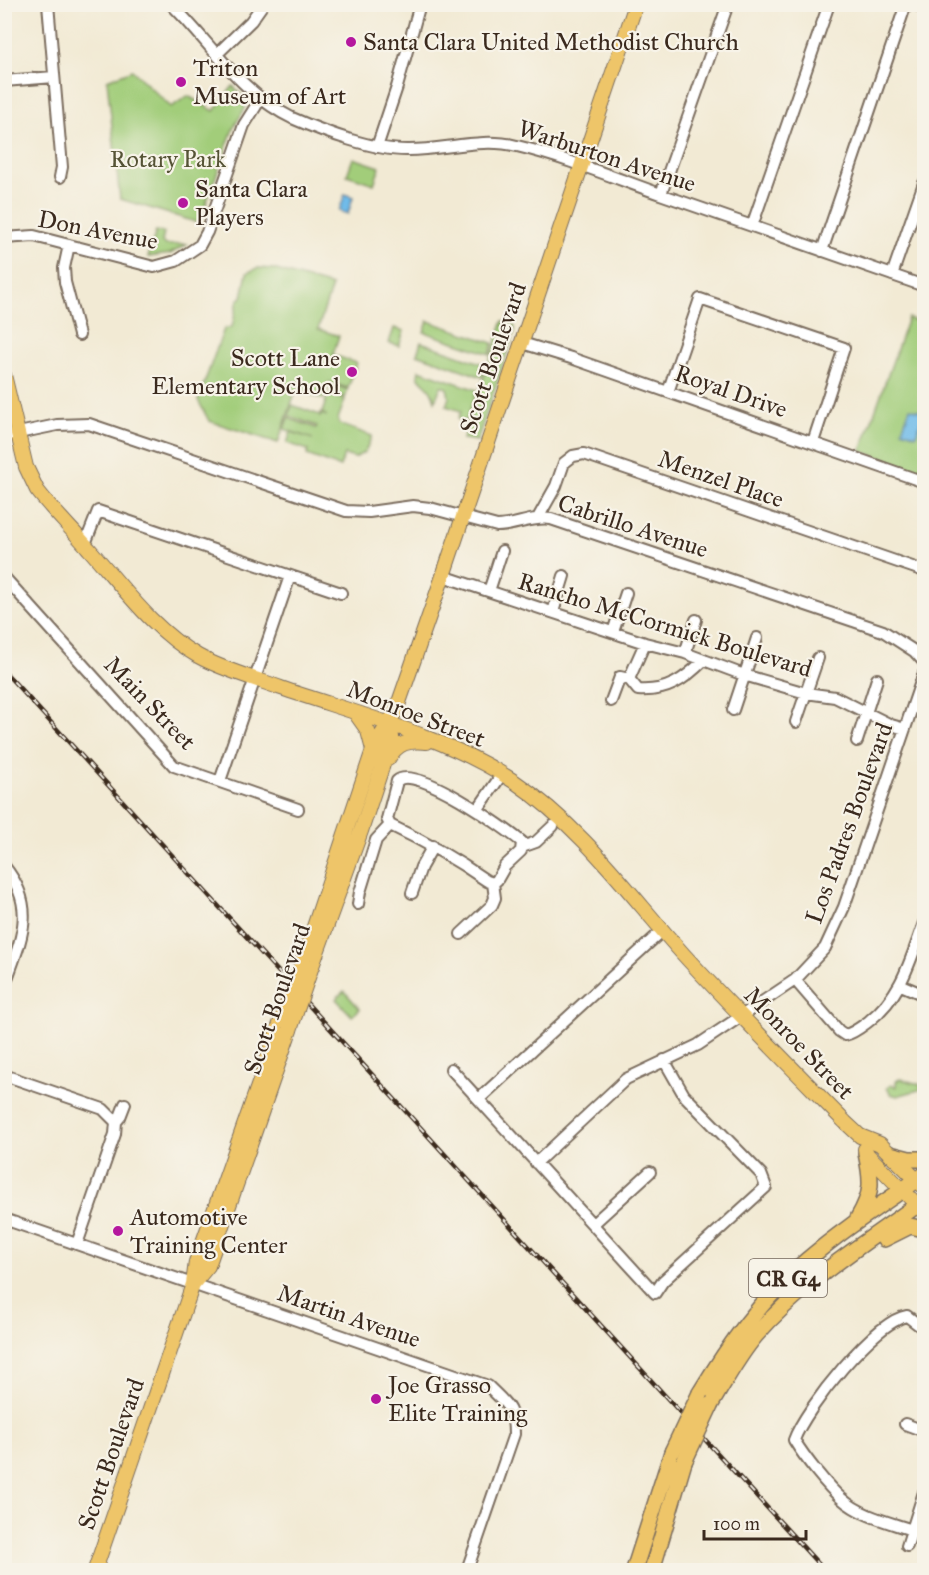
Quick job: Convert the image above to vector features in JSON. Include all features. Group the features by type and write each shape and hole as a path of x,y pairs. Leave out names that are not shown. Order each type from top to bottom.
{"highway":[{"path":"855,1222 870,1191 870,1173 866,1153"},
{"path":"890,1154 909,1159 924,1159"},
{"name":"CR G4","path":"652,1570 684,1462 721,1359 774,1293 805,1262 855,1222 904,1189 922,1181"},
{"name":"CR G4","path":"634,1570 672,1452 706,1399 756,1336 782,1308 836,1264 922,1205"},
{"path":"836,1264 903,1228 915,1226 924,1228"}],"main road":[{"name":"Scott Boulevard","path":"95,1570 193,1284 208,1266 308,961 373,750 389,724 399,700 443,576 636,4"},
{"name":"Monroe Street","path":"4,375 11,434 37,490 138,605 180,644 211,663 444,745 502,774 546,803 588,843 741,1016 860,1136 880,1144 922,1181"},
{"path":"356,714 368,731 373,750"},
{"name":"Scott Boulevard","path":"308,961 380,774 392,737 389,724"},
{"path":"380,774 393,751 400,744 413,741 444,745"},
{"name":"Monroe Street","path":"860,1136 866,1153 922,1205"}],"street":[{"path":"48,4 62,167 60,177"},
{"name":"Warburton Avenue","path":"171,4 258,98 293,118 377,147 418,150 487,142 515,145 924,286"},
{"path":"217,54 251,21 263,4"},
{"path":"377,147 397,87 420,4"},
{"path":"661,194 728,4"},
{"path":"752,226 829,4"},
{"path":"822,250 906,4"},
{"path":"915,4 924,8"},
{"path":"4,81 54,77"},
{"name":"Don Avenue","path":"4,238 34,236 130,263 154,267 176,261 200,245 207,232 244,125 256,106 258,98"},
{"path":"892,275 924,183"},
{"path":"69,245 64,268 65,282 79,335"},
{"path":"668,392 700,299 844,348 813,442"},
{"name":"Royal Drive","path":"522,344 571,358 924,482"},
{"name":"Cabrillo Avenue","path":"11,434 57,425 89,424 346,511 369,512 413,506 497,526 538,518 551,519 882,632 914,651 924,662"},
{"name":"Menzel Place","path":"538,518 553,493 564,463 573,456 584,454 924,571"},
{"path":"85,544 98,511 341,592"},
{"path":"489,591 502,551"},
{"path":"220,781 290,576"},
{"name":"Rancho McCormick Boulevard","path":"443,576 645,643 685,653 744,675 806,693 835,697 891,725 905,729"},
{"path":"553,612 564,576"},
{"name":"Main Street","path":"4,577 174,766 298,809"},
{"path":"613,632 627,593"},
{"path":"685,653 696,620"},
{"path":"733,710 757,638"},
{"path":"628,679 645,643"},
{"path":"796,722 818,658"},
{"path":"611,701 620,677 628,679 638,690 652,691 668,688 687,677 704,660"},
{"name":"Los Padres Boulevard","path":"536,1163 626,1079 698,1046 795,980 817,958 833,935 924,673"},
{"path":"856,741 877,679"},
{"path":"478,810 502,774"},
{"path":"408,776 448,793 478,810 522,842 521,851 505,866 493,883 487,882 433,846 390,825 387,819 397,781 400,778 408,776"},
{"path":"358,904 376,840 390,825"},
{"path":"522,847 536,842 553,826"},
{"path":"412,893 421,867 433,846"},
{"path":"4,866 19,890 25,919 4,987"},
{"path":"461,934 492,905 495,897 493,883"},
{"path":"795,980 838,1031 845,1035 852,1034 887,1005 901,985 924,924"},
{"path":"479,1099 663,930"},
{"path":"901,985 924,995"},
{"path":"452,1069 655,1293 663,1281 766,1187 761,1174 684,1095 664,1060"},
{"path":"4,1075 103,1109 116,1122"},
{"path":"77,1244 115,1134 116,1122 125,1104"},
{"path":"593,1224 650,1172"},
{"name":"Martin Avenue","path":"4,1219 488,1386 514,1416 514,1434 467,1570"},
{"path":"912,1530 874,1517 843,1500 801,1452 794,1440 800,1425 843,1366 884,1329 901,1317 907,1316 924,1329"},
{"path":"905,1424 924,1431"},
{"path":"907,1546 924,1492"}],"green space":[{"name":"Rotary Park","path":"132,70 171,107 188,96 214,111 233,86 247,102 233,129 199,223 120,199 107,80"},
{"path":"353,158 380,167 374,184 347,175"},
{"path":"156,231 164,233 162,242 166,245 188,244 170,254 148,257"},
{"path":"257,268 273,269 332,286 318,329 339,336 333,355 357,363 348,388 329,382 323,399 296,390 278,443 209,421 198,400 224,329 232,327 247,273"},
{"path":"908,318 924,324 924,473 861,451"},
{"path":"428,321 493,343 490,354 424,332"},
{"path":"503,321 514,325 515,330 477,441 463,439"},
{"path":"394,328 404,331 399,346 389,343"},
{"path":"421,342 486,365 482,377 417,354"},
{"path":"419,370 477,390 466,421 458,419 461,411 446,406 449,397 447,388 441,386 435,401 418,376"},
{"path":"332,384 348,390 345,398 330,392"},
{"path":"331,395 345,400 338,419 339,424 372,436 365,452 355,458 344,455 340,467 307,455 308,450 287,443 291,432 313,439 284,429 288,418 316,428 317,426 289,416 292,405 320,415 320,418 321,414 327,416 322,413 327,397"},
{"path":"344,991 360,1009 352,1016 336,999"},
{"path":"900,1079 919,1084 922,1089 897,1096 891,1094 887,1088 891,1085 896,1087 896,1081"}],"water":[{"path":"345,194 353,197 348,214 339,211"},
{"path":"910,408 924,412 916,435 902,430"}],"railway":[{"path":"4,671 824,1570"}],"place":[{"name":"Santa Clara United Methodist Church","path":"351,42"},
{"name":"Triton Museum of Art","path":"181,82"},
{"name":"Santa Clara Players","path":"183,203"},
{"name":"Scott Lane Elementary School","path":"352,372"},
{"name":"Automotive Training Center","path":"118,1231"},
{"name":"Joe Grasso Elite Training","path":"376,1399"}]}
